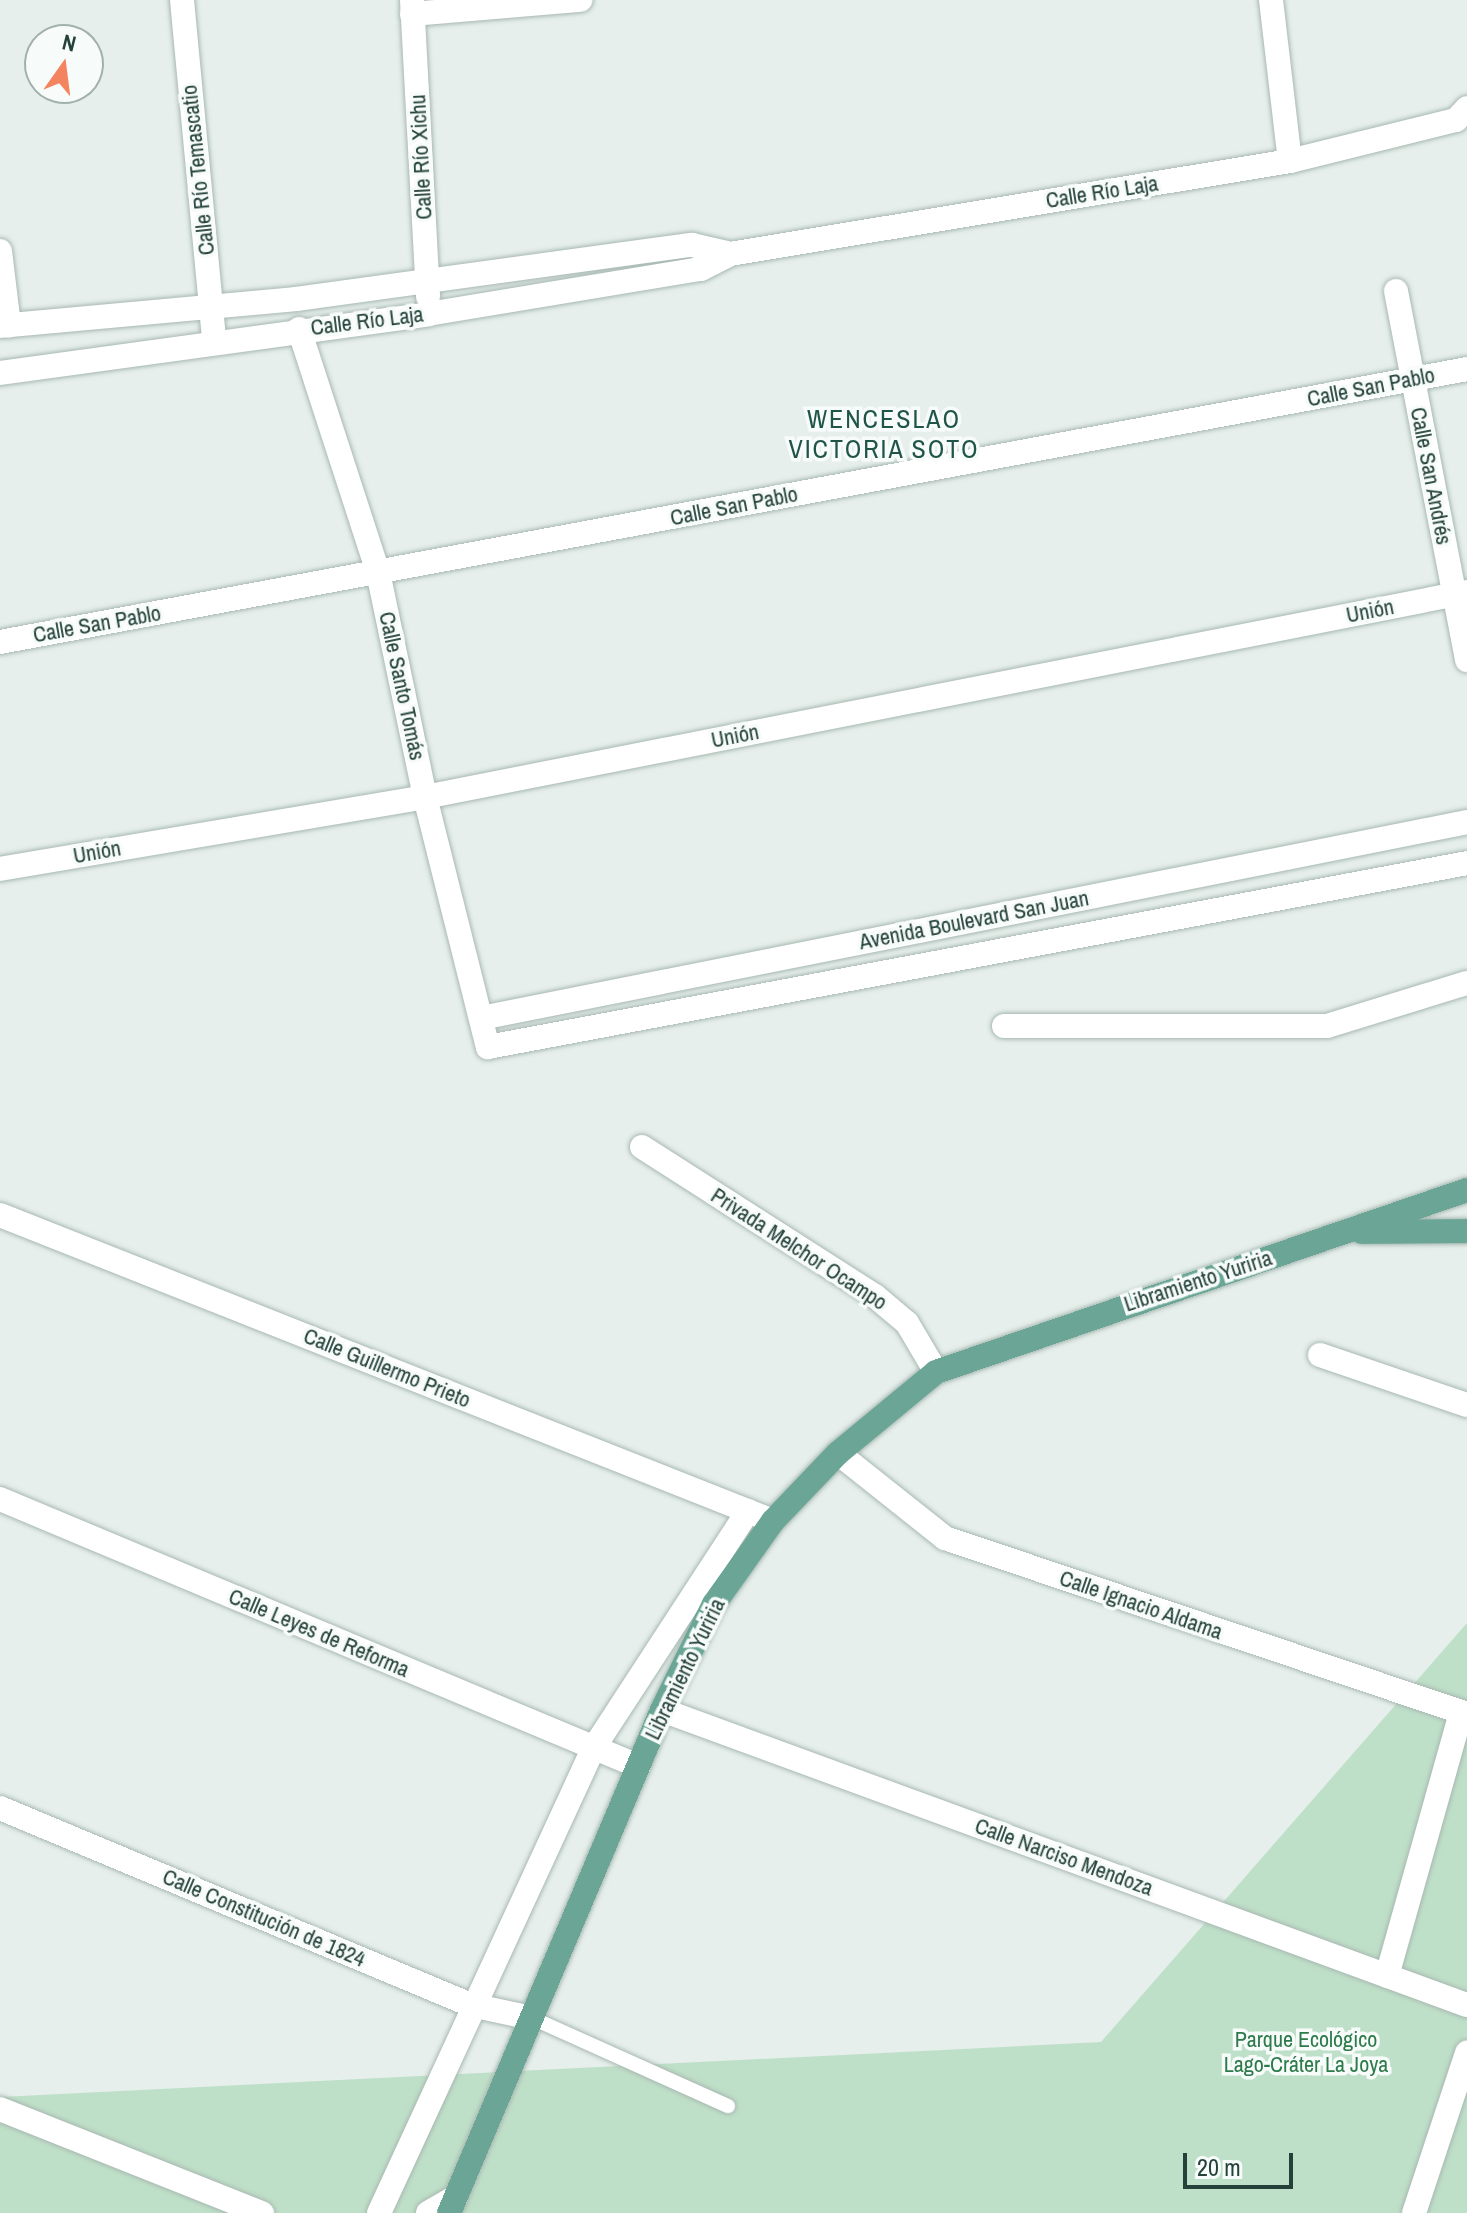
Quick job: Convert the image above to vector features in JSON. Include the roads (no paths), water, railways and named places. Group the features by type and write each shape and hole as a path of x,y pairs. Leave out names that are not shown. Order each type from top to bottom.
{"main road":[{"name":"Libramiento Yuriria","path":"452,2205 662,1710 714,1604 773,1521 838,1453 936,1372 1190,1281 1352,1232 1467,1190"},
{"name":"Libramiento Yuriria","path":"1352,1232 1467,1231"}],"street":[{"name":"Calle Río Temascatio","path":"182,0 214,340"},
{"path":"412,7 580,0"},
{"path":"1271,0 1290,161"},
{"name":"Calle Río Xichu","path":"412,7 428,314"},
{"name":"Calle Río Laja","path":"0,373 87,364 214,340 428,314 701,269 730,254 1290,161 1456,120 1467,108"},
{"name":"Calle Río Laja","path":"4,325 428,283 692,245 730,254"},
{"path":"0,251 4,325"},
{"name":"Calle San Andrés","path":"1396,291 1460,594 1467,660"},
{"name":"Calle Santo Tomás","path":"299,329 378,572 425,797 488,1047"},
{"name":"Calle San Pablo","path":"0,642 1467,369"},
{"name":"Unión","path":"0,869 425,797 1460,594"},
{"name":"Avenida Boulevard San Juan","path":"481,1018 1467,822"},
{"name":"Avenida Boulevard San Juan","path":"488,1047 1467,863"},
{"path":"1004,1026 1327,1026 1467,983"},
{"name":"Privada Melchor Ocampo","path":"642,1147 875,1296 907,1323 936,1372"},
{"name":"Calle Guillermo Prieto","path":"0,1215 773,1521"},
{"path":"1320,1355 1467,1405"},
{"name":"Calle Ignacio Aldama","path":"838,1453 945,1538 1464,1714"},
{"name":"Calle Leyes de Reforma","path":"0,1499 638,1766"},
{"path":"379,2213 471,2005 593,1749 748,1511"},
{"name":"Calle Narciso Mendoza","path":"662,1710 1467,2005"},
{"path":"1387,1976 1464,1714"},
{"name":"Calle Constitución de 1824","path":"0,1808 471,2005 532,2018"},
{"path":"1414,2213 1467,2053"},
{"path":"0,2109 262,2213"},
{"path":"428,2213 452,2205"}],"lane":[{"path":"532,2018 728,2106"}],"district":[{"name":"WENCESLAO VICTORIA SOTO","path":"884,434"}],"park label":[{"name":"Parque Ecológico Lago-Cráter La Joya","path":"1306,2052"}]}
